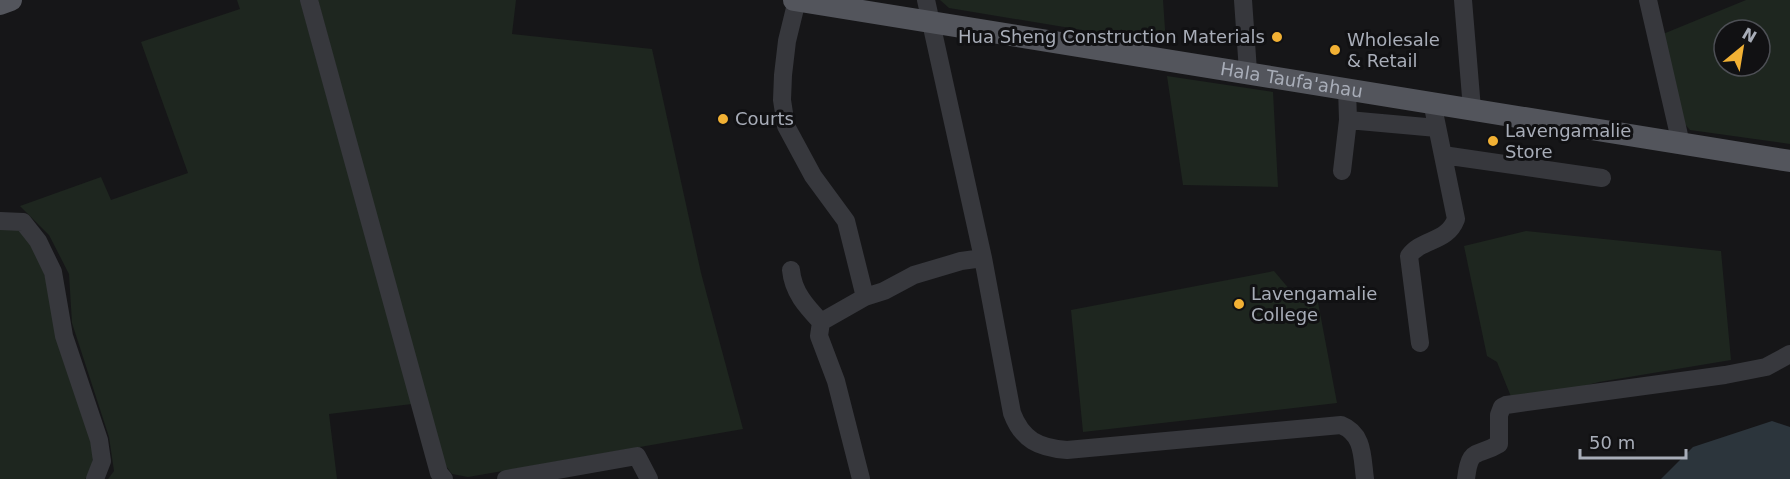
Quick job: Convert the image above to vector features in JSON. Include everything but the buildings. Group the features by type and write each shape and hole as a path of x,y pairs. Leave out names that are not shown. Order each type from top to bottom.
{"main road":[{"path":"0,4 11,0"},
{"name":"Hala Taufa'ahau","path":"796,0 929,11 1248,71 1790,161"}],"street":[{"path":"309,0 439,473 444,479"},
{"path":"796,0 787,40 783,75 782,100 786,126 813,176 846,221 865,297"},
{"path":"1243,0 1248,71"},
{"path":"1463,0 1472,109"},
{"path":"1648,0 1681,144"},
{"path":"929,11 983,258 1012,413 1018,429 1030,441 1046,449 1067,450 1341,425 1355,433 1359,440 1365,479"},
{"path":"1342,171 1348,120 1347,88"},
{"path":"1420,343 1409,256 1420,246 1448,234 1456,219 1432,102"},
{"path":"1348,120 1437,128"},
{"path":"1443,155 1602,178"},
{"path":"0,221 23,222 38,240 53,272 64,336 99,440 102,460 95,479"},
{"path":"821,322 865,297 884,291 914,275 961,261 983,258"},
{"path":"791,270 792,282 798,294 821,322 819,336 836,381 861,479"},
{"path":"1466,479 1468,461 1473,454 1499,444 1499,416 1502,407 1506,405 1725,375 1766,367 1790,354"},
{"path":"506,479 637,456 649,479"}],"shaded area":[{"path":"237,0 300,0 412,404 329,414 337,479 108,479 114,471 109,437 72,323 69,274 49,235 20,206 101,177 111,200 188,173 141,42 240,9"},
{"path":"318,0 516,0 512,34 652,49 701,273 743,429 468,477 452,474 443,462"},
{"path":"940,0 1163,0 1166,44 949,8"},
{"path":"1746,0 1790,0 1790,144 1690,130 1682,121 1663,34"},
{"path":"1167,76 1273,92 1278,187 1183,185"},
{"path":"0,229 18,229 36,247 95,440 91,475 85,479 0,479"},
{"path":"1526,231 1721,251 1731,360 1599,382 1514,404 1497,362 1487,356 1464,246"},
{"path":"1274,271 1296,297 1317,297 1337,403 1083,432 1071,310"},
{"path":"1772,421 1790,427 1790,479 1661,479 1693,447"}],"place":[{"name":"Hua Sheng Construction Materials","path":"1277,37"},
{"name":"Wholesale & Retail","path":"1335,50"},
{"name":"Courts","path":"723,119"},
{"name":"Lavengamalie Store","path":"1493,141"},
{"name":"Lavengamalie College","path":"1239,304"}]}
